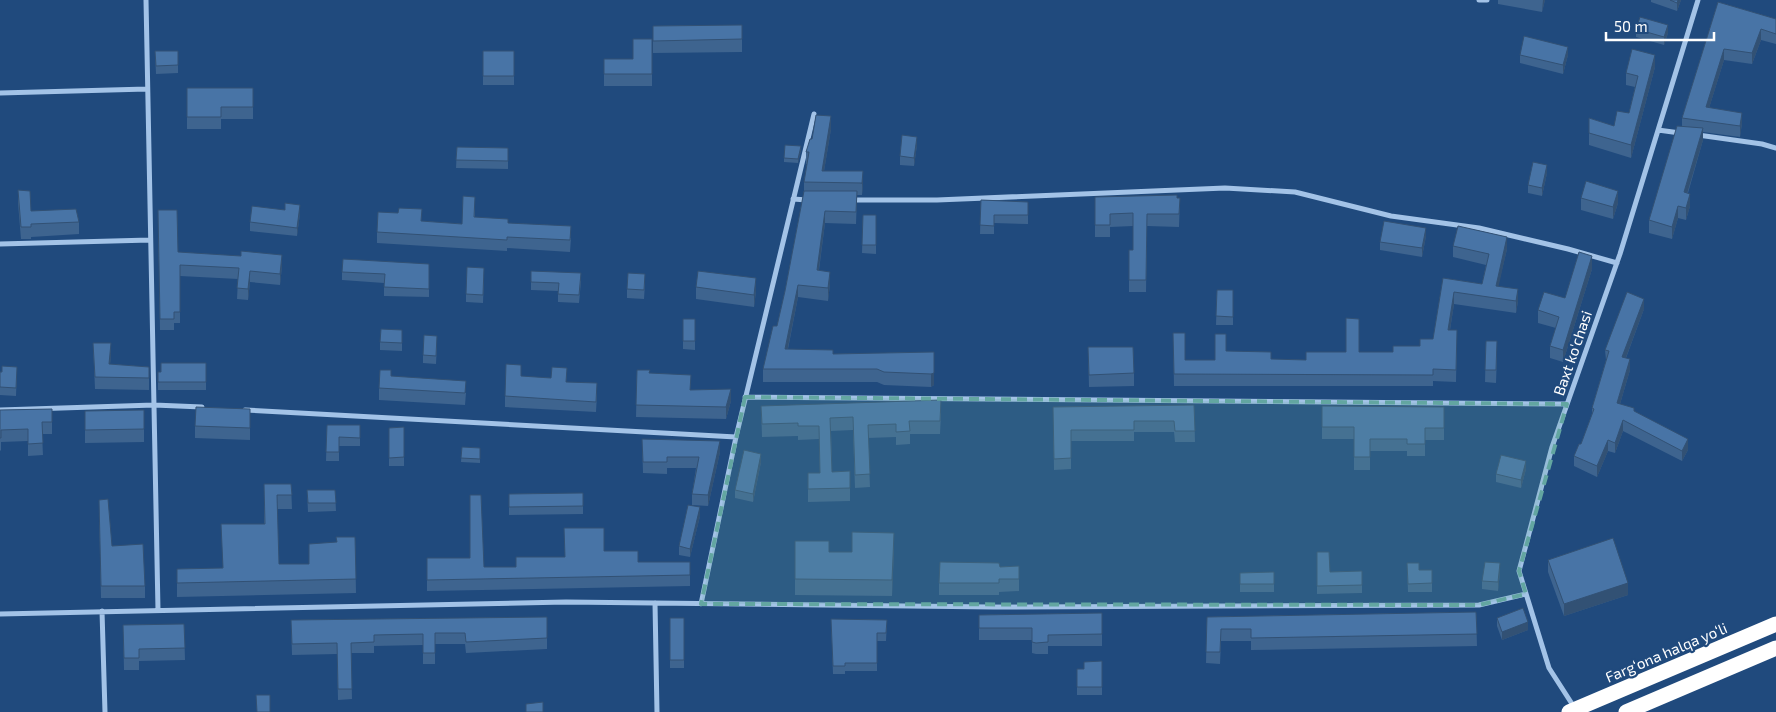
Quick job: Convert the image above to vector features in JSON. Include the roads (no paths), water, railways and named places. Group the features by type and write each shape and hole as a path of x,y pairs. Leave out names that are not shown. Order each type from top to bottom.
{"highway":[{"name":"Farg‘ona halqa yo‘li","path":"1573,711 1776,624"},
{"path":"1626,712 1776,648"}],"street":[{"path":"146,0 158,610"},
{"path":"1479,0 1487,0"},
{"name":"Baxt ko'chasi","path":"1573,711 1549,668 1519,571 1552,447 1617,263 1698,0"},
{"path":"0,93 147,90"},
{"path":"701,604 745,397 814,114"},
{"path":"1658,130 1762,144 1776,148"},
{"path":"841,200 937,200 1225,188 1294,192 1391,216 1478,228 1568,248 1617,263"},
{"path":"793,200 812,200"},
{"path":"0,244 150,240"},
{"path":"745,397 1567,404"},
{"path":"0,410 154,404 213,408"},
{"path":"242,409 736,437"},
{"path":"0,614 556,602 994,607 1478,605 1526,594"},
{"path":"655,603 658,712"},
{"path":"102,612 106,712"}]}
